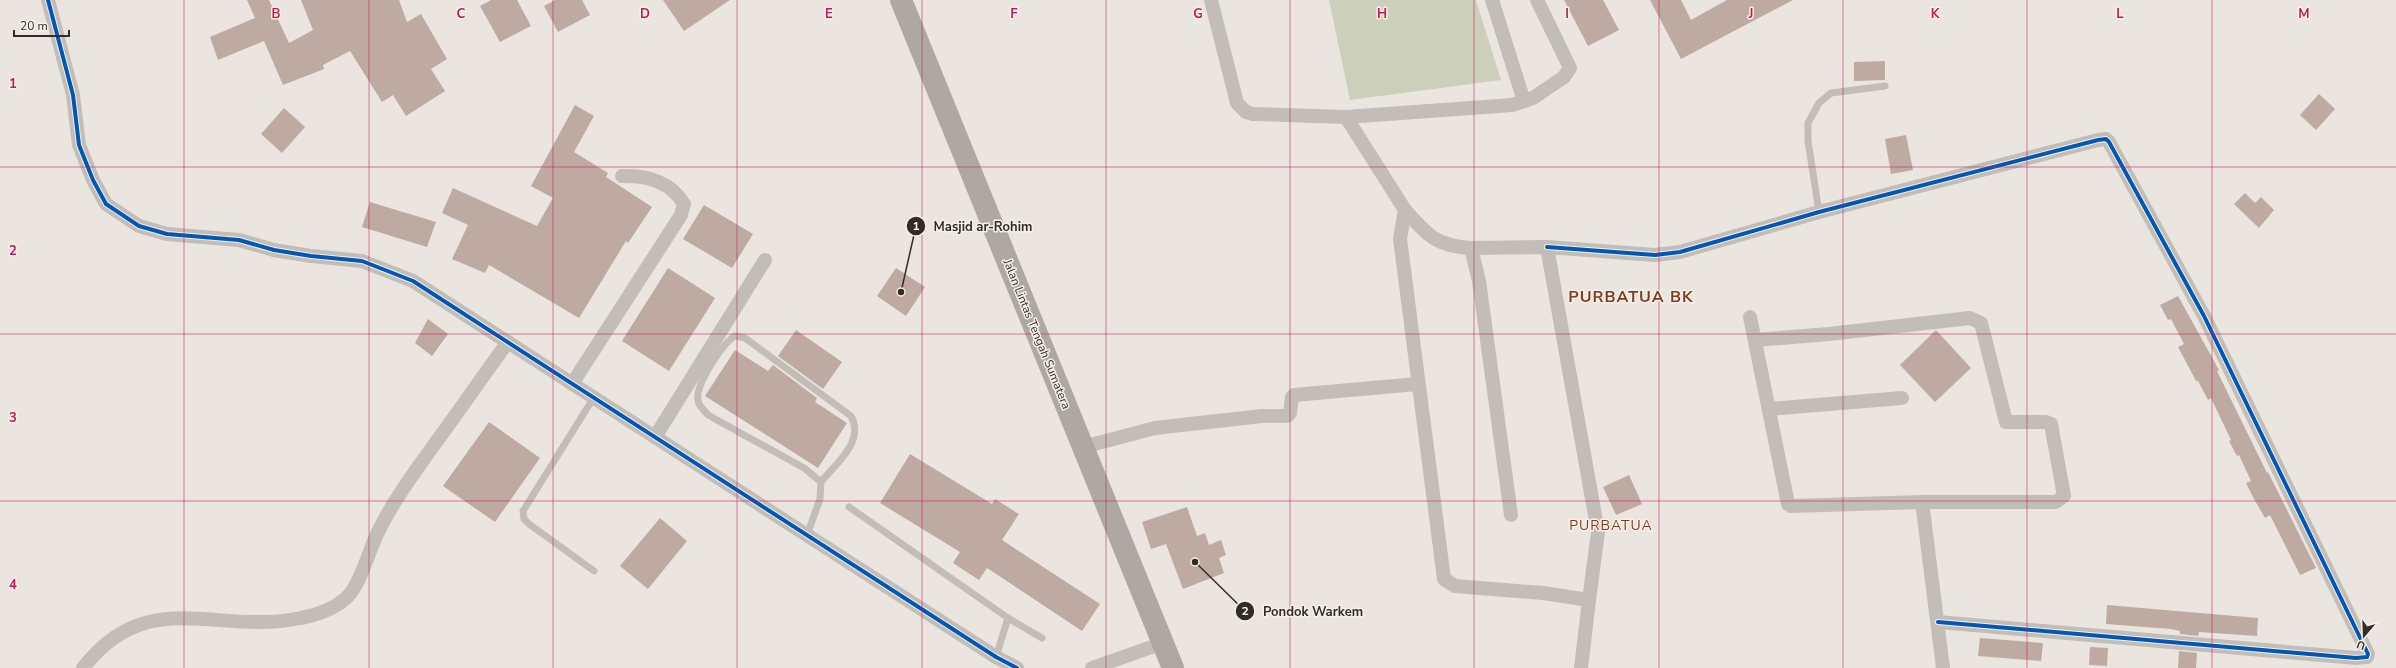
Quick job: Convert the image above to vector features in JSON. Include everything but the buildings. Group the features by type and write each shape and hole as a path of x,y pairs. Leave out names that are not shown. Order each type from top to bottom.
{"highway":[{"name":"Jalan Lintas Tengah Sumatera","path":"901,0 1173,668"}],"street":[{"path":"48,0 73,95 79,145 93,180 106,204 139,226 166,234 239,240 274,250 311,256 362,260 413,281 996,657 1017,668"},
{"path":"1211,0 1221,34 1227,67 1238,104 1242,109 1253,114 1346,118 1482,108 1524,101 1533,98 1564,77 1570,68 1537,0"},
{"path":"1492,0 1524,101"},
{"path":"1346,118 1405,210 1425,234 1435,240 1458,247 1471,248 1547,247 1654,255 1680,252 1819,212 2106,139 2204,316 2368,654 2367,657 2356,658 1938,622"},
{"path":"572,384 681,215 684,204 677,192 660,182 640,176 622,176"},
{"path":"1405,210 1400,239 1444,579 1455,586 1543,593 1588,600"},
{"path":"1547,247 1598,532 1588,600 1581,668"},
{"path":"1471,248 1479,280 1511,515"},
{"path":"655,437 765,260"},
{"path":"1750,317 1789,506 1922,502 2056,502 2064,496 2051,424 2046,422 2006,422 1980,323 1970,318 1829,334 1755,340"},
{"path":"82,668 91,657 134,625 158,619 196,618 280,623 320,614 346,599 356,583 378,531 408,481 508,342"},
{"path":"1083,447 1155,428 1262,416 1287,416 1291,411 1292,398 1297,394 1418,384"},
{"path":"1769,409 1902,398"},
{"path":"1922,502 1943,668"},
{"path":"1092,668 1163,643"}],"lane":[{"path":"1819,212 1808,141 1808,123 1819,103 1831,93 1885,86"},
{"path":"807,535 820,499 821,482 852,444 856,433 851,416 745,338 735,336 730,339 722,347 701,385 698,392 700,407 708,415 804,468 821,482"},
{"path":"594,397 523,511 524,519 529,524 594,571"},
{"path":"849,507 1008,618 1042,638"},
{"path":"996,657 1008,618"}],"green space":[{"path":"1329,0 1476,0 1501,80 1350,100"}],"cycle path":[{"path":"48,0 73,95 79,145 93,180 106,204 139,226 167,234 239,240 274,250 311,256 362,261 413,281 996,657 1017,668"},
{"path":"1547,247 1655,255 1680,252 1819,212 2106,139 2204,316 2368,654 2367,657 2356,658 1938,622"}],"place":[{"name":"Masjid ar-Rohim","path":"901,292"},
{"name":"Pondok Warkem","path":"1195,562"}],"district":[{"name":"PURBATUA BK","path":"1631,297"},
{"name":"PURBATUA","path":"1611,525"}]}
